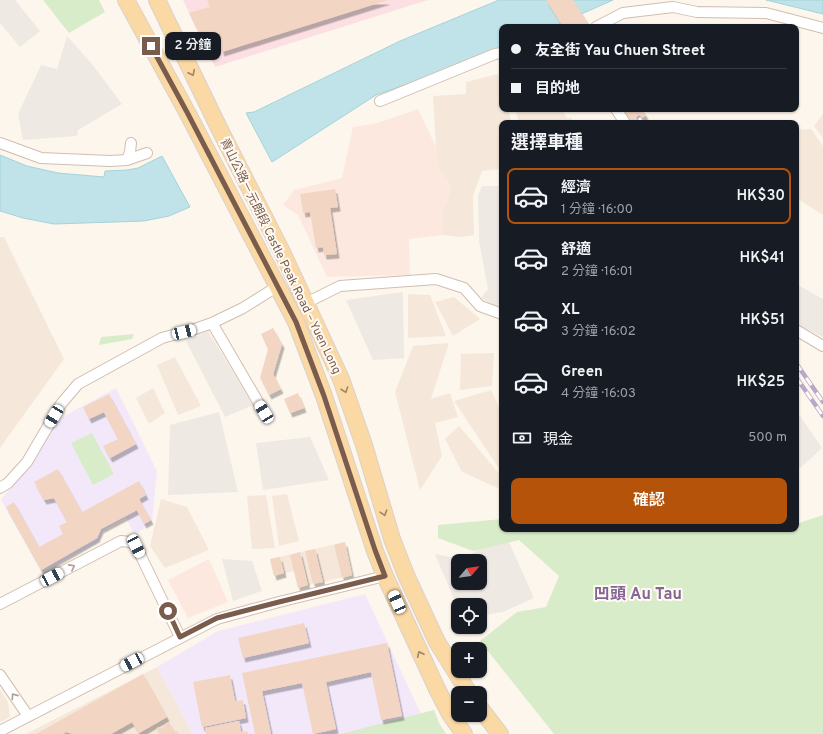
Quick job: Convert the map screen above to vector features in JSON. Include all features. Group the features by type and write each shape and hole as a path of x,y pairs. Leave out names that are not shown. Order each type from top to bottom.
{"main road":[{"name":"青山公路－元朗段 Castle Peak Road – Yuen Long","path":"126,0 188,114 296,322 321,389 385,576 436,690 464,734"},
{"name":"青山公路－元朗段 Castle Peak Road – Yuen Long","path":"157,0 306,303 341,379 364,445 392,539 406,575 437,642 465,686"},
{"path":"487,717 500,734"}],"street":[{"path":"601,24 623,12 673,7 697,12 766,13 823,28"},
{"path":"380,101 499,53"},
{"path":"127,160 131,142"},
{"path":"0,143 41,158 110,161 127,160 147,153"},
{"path":"306,303 340,286 436,279 464,288 480,306 499,313"},
{"path":"0,488 8,482 27,462 61,404 78,384 99,371 162,338 212,323 243,308 278,286"},
{"path":"212,323 264,412"},
{"path":"799,332 823,346"},
{"path":"0,604 121,541 130,542 136,546 180,637"},
{"path":"0,731 217,618 385,576"},
{"path":"0,675 28,716"}],"shaded area":[{"path":"0,0 15,0 40,31 20,47 0,23"},
{"path":"183,0 428,0 215,67"},
{"path":"67,36 92,64 122,104 78,130 77,136 23,140 18,114 41,65 57,69"},
{"path":"498,74 499,112 509,112 511,120 499,120 499,169 482,171 473,196 474,235 460,237 443,235 441,215 450,192 448,181 440,172 437,161 433,96 466,94 466,82"},
{"path":"418,109 437,149 437,161 440,172 448,181 450,192 441,215 443,235 409,239 410,275 327,277 298,215 283,205 294,190 342,178 353,127 374,124"},
{"path":"516,112 563,112 568,119 570,117 572,120 518,120"},
{"path":"823,114 823,138 814,126"},
{"path":"811,129 823,146 823,215 799,200 799,130"},
{"path":"482,186 499,186 499,307 481,298 488,289 479,241 478,195"},
{"path":"0,237 4,237 64,359 0,448"},
{"path":"799,286 823,299 823,337 799,325"},
{"path":"403,292 404,358 373,360 346,300"},
{"path":"408,294 430,295 446,336 408,338"},
{"path":"454,297 480,319 453,336 435,302"},
{"path":"208,331 253,405 225,417 186,341"},
{"path":"449,343 431,399 450,393 458,417 435,423 442,456 420,490 395,392 413,346"},
{"path":"494,353 492,386 460,390 461,354"},
{"path":"175,357 201,406 178,415 157,365"},
{"path":"116,388 157,471 152,523 134,535 126,517 103,531 99,542 42,572 1,500 18,478 55,421"},
{"path":"153,388 165,413 149,424 136,398"},
{"path":"491,390 499,407 499,468 454,401"},
{"path":"219,412 238,492 168,495 170,425"},
{"path":"799,414 822,448 799,469"},
{"path":"459,426 499,473 499,487 498,488 462,472 445,439"},
{"path":"310,437 329,480 263,490 256,443"},
{"path":"287,494 299,541 279,546 272,496"},
{"path":"266,495 275,548 252,549 247,496"},
{"path":"161,499 187,507 209,550 165,568 150,546"},
{"path":"504,532 534,598 503,612 487,615 487,598 453,598 435,554 451,557 451,590 487,590 487,554 471,554 489,544"},
{"path":"345,542 352,575 298,588 294,571 274,576 270,559"},
{"path":"209,559 228,602 188,618 168,580"},
{"path":"222,559 252,561 262,591 233,601"},
{"path":"365,594 421,714 340,734 193,734 157,667 218,631"},
{"path":"157,667 193,734 26,734"},
{"path":"0,690 8,702 10,717 0,722"}],"green space":[{"path":"43,0 99,0 105,12 69,33"},
{"path":"134,334 132,339 99,345 101,337"},
{"path":"92,433 114,474 93,485 71,443"},
{"path":"823,515 823,734 554,734 487,650 487,642 480,641 517,612 546,607 559,576 519,540 473,551 438,538 438,525 499,519 499,532 799,532 799,523"},
{"path":"434,710 439,723 446,734 340,734"}],"water":[{"path":"499,0 613,0 559,24 499,24 499,49 444,71 376,95 272,162 246,113 254,112 400,41"},
{"path":"766,0 823,0 823,14"},
{"path":"0,155 27,166 58,173 104,177 105,171 138,168 162,156 190,207 169,216 144,221 54,224 23,218 0,211"}],"building":[{"path":"207,0 388,0 222,52 220,46 207,50 189,13 210,7"},
{"path":"546,0 573,0 589,24 561,24"},
{"path":"617,112 644,112 646,115 638,120 622,120"},
{"path":"335,189 338,207 330,208 337,254 324,255 323,247 316,248 310,212 303,213 300,194"},
{"path":"273,328 282,344 273,374 281,389 269,395 260,378 268,349 261,334"},
{"path":"298,393 304,408 290,413 284,399"},
{"path":"109,394 136,444 110,458 103,446 118,439 104,412 89,419 83,407"},
{"path":"58,469 82,512 139,481 146,495 139,499 151,520 144,524 137,510 101,529 97,538 41,570 6,507 14,502 39,547 63,534 59,526 67,522 54,498 44,500 34,482"},
{"path":"345,542 352,575 342,578 334,545"},
{"path":"315,549 323,582 313,584 305,551"},
{"path":"300,552 308,585 298,588 290,555"},
{"path":"280,557 284,573 274,576 270,559"},
{"path":"304,623 309,643 243,658 238,638"},
{"path":"387,643 402,716 381,720 371,672 326,682 336,729 313,734 302,683 262,691 271,734 255,734 242,673"},
{"path":"143,674 167,717 139,733 132,722 111,734 73,734 66,732 63,734 36,734"},
{"path":"230,675 235,701 243,700 246,718 202,727 193,682"},
{"path":"239,721 241,732 247,731 248,734 206,734 205,728"},
{"path":"169,722 175,732 177,731 179,734 159,734 156,729 159,727 160,729"}],"railway":[{"path":"799,367 823,402"},
{"path":"799,381 823,416"}],"district":[{"name":"凹頭 Au Tau","path":"638,593"}],"route":[{"path":"151,46 296,322 324,396 385,576 217,618 180,637 168,611"}]}
